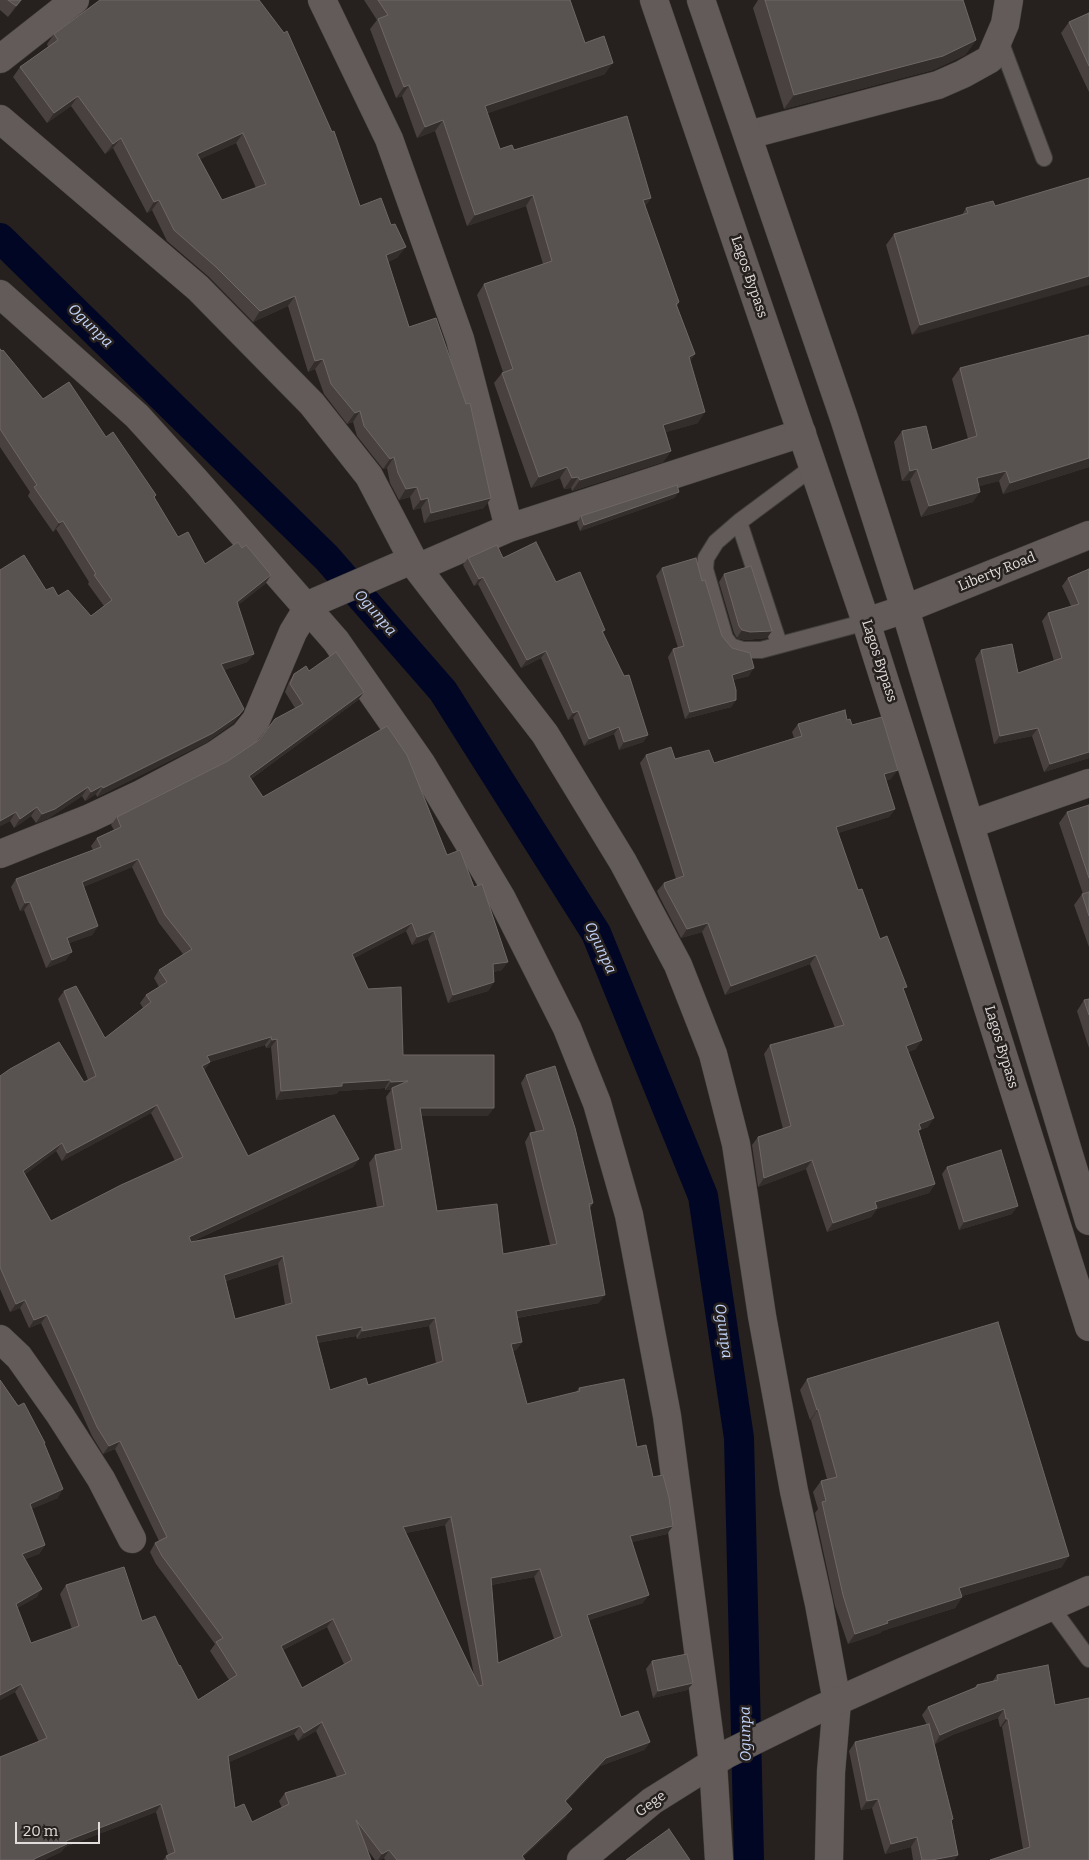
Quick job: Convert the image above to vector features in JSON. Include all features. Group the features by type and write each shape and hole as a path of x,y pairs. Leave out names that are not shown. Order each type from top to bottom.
{"street":[{"path":"0,59 75,0"},
{"path":"322,0 389,139 460,339 509,528"},
{"name":"Lagos Bypass","path":"654,0 866,622 1089,1327"},
{"path":"701,0 844,418 905,609 1089,1221"},
{"path":"748,135 938,85 990,59 1005,24 1009,0"},
{"path":"0,119 198,288 312,404 369,476 415,564 545,734 623,862 673,956 713,1054 736,1144 764,1326 794,1491 819,1604 837,1702 829,1860"},
{"path":"0,294 137,416 311,605 421,763 502,899 567,1028 597,1103 629,1215 667,1416 720,1758 719,1860"},
{"path":"0,854 90,818 124,802 215,755 244,735 256,720 293,632 311,605 509,528 802,434"},
{"name":"Liberty Road","path":"866,622 905,609 1089,535"},
{"path":"970,824 1089,783"},
{"path":"0,1339 19,1357 60,1415 101,1479 132,1539"},
{"name":"Gege","path":"581,1860 652,1801 720,1758 813,1712 1089,1590"}],"lane":[{"path":"999,38 1044,158"},
{"path":"813,467 716,542 706,558 704,569 725,638 731,646 743,650 761,650 866,622"},
{"path":"740,522 779,644"},
{"path":"1050,1607 1089,1659"}],"building":[{"path":"8,0 21,0 16,6"},
{"path":"100,0 259,0 284,33 287,31 332,132 334,131 360,206 381,198 391,225 395,224 406,247 386,255 409,327 436,318 466,404 470,403 491,498 431,513 428,498 421,500 417,487 406,489 398,473 394,457 390,459 364,426 360,411 355,413 331,384 323,359 315,361 295,296 260,311 216,267 174,230 159,200 154,202 121,138 113,144 78,96 54,113 20,67 58,40 54,34","holes":["243,133 266,184 222,200 197,154"]},
{"path":"378,0 570,0 585,43 604,36 613,63 485,106 500,149 512,145 514,150 627,116 651,198 643,200 679,302 676,304 695,354 689,357 705,412 663,425 671,451 580,480 578,477 572,478 567,467 539,477 502,373 513,369 484,284 552,261 533,195 475,215 443,120 425,127 409,85 404,87 378,19 388,15"},
{"path":"765,0 963,0 976,40 943,56 794,95"},
{"path":"1089,13 1089,66 1069,22"},
{"path":"1089,178 1089,276 920,325 894,234 968,213 966,208 993,201 995,206"},
{"path":"1089,335 1089,458 1010,483 1006,471 977,478 980,492 929,506 917,469 910,471 902,431 926,426 932,450 977,436 960,368"},
{"path":"0,349 3,350 43,399 69,382 106,437 113,432 156,495 154,497 178,537 188,532 205,564 238,542 242,548 246,545 271,575 237,602 254,654 221,664 244,709 239,715 213,733 103,788 102,786 91,792 88,787 55,809 42,814 37,807 20,819 16,812 0,821 0,570 24,555 46,590 53,587 58,596 68,590 91,616 112,600 94,575 96,574 63,521 59,523 34,487 37,485 0,429"},
{"path":"677,485 679,492 584,525 581,516"},
{"path":"536,542 556,582 580,572 605,630 602,631 624,676 629,675 648,735 624,742 619,727 589,739 578,711 573,713 546,651 527,660 483,577 479,579 468,558 497,545 503,558"},
{"path":"696,558 702,581 705,580 722,636 732,648 750,653 754,668 732,675 736,690 736,700 690,712 673,649 684,646 662,568"},
{"path":"751,566 772,631 750,632 742,630 739,626 724,574"},
{"path":"1089,569 1089,752 1050,764 1038,728 1000,736 981,650 1012,644 1018,673 1062,658 1048,613 1079,604 1068,578"},
{"path":"336,652 364,692 249,776 263,797 387,726 407,755 447,855 460,850 474,887 482,884 508,962 493,964 494,982 453,995 434,931 417,937 412,923 352,954 368,989 401,987 403,1055 494,1055 494,1108 420,1108 437,1211 497,1204 503,1254 557,1244 530,1133 544,1130 526,1075 555,1066 575,1128 593,1203 589,1204 605,1295 516,1311 522,1342 511,1344 527,1404 580,1391 579,1388 624,1379 637,1447 646,1445 653,1477 663,1475 673,1526 630,1536 649,1595 587,1615 621,1717 638,1711 650,1742 606,1758 565,1801 572,1809 522,1856 525,1860 397,1860 389,1850 382,1854 356,1820 371,1860 168,1860 166,1856 175,1852 161,1804 66,1841 67,1844 34,1860 0,1860 0,1757 47,1738 21,1684 0,1695 0,1380 18,1406 24,1403 45,1443 63,1489 30,1504 45,1545 22,1554 42,1589 16,1604 31,1643 79,1626 66,1585 124,1567 142,1621 155,1616 198,1700 237,1675 216,1642 223,1638 162,1556 155,1543 167,1537 120,1441 109,1446 97,1427 47,1315 34,1320 25,1300 16,1304 0,1267 0,1076 59,1042 84,1082 96,1076 64,991 76,986 105,1038 151,1002 146,995 167,982 159,970 192,949 165,915 138,859 82,882 98,926 67,938 72,952 52,960 30,902 25,903 16,879 101,847 97,838 121,827 117,817 228,761 259,740 275,719 303,704 290,684 294,674 306,666 309,671","holes":["271,1037 272,1040 277,1039 281,1091 342,1086 342,1083 390,1080 391,1082 408,1081 392,1088 402,1149 375,1155 384,1206 191,1242 189,1237 359,1159 334,1115 248,1156 202,1066 210,1062 207,1056","157,1105 183,1157 121,1185 51,1221 23,1171 62,1143 67,1153","283,1256 292,1303 235,1319 224,1275","435,1318 443,1361 368,1385 366,1378 330,1390 316,1336 362,1327 362,1331","451,1517 483,1685 479,1686 403,1527","540,1569 562,1636 498,1663 491,1578","333,1619 352,1660 302,1688 281,1646","322,1722 346,1774 285,1793 289,1804 252,1822 244,1804 235,1808 228,1756 300,1726 304,1733"]},
{"path":"845,710 847,720 850,719 852,725 882,717 898,770 884,774 895,809 836,827 858,890 862,889 880,939 887,936 907,987 903,988 922,1040 906,1046 934,1118 919,1124 921,1129 918,1130 935,1184 875,1202 877,1208 833,1223 812,1160 764,1178 758,1137 791,1126 770,1045 844,1025 816,955 731,986 708,923 687,929 665,888 664,883 684,876 646,755 671,747 675,759 709,750 714,763 802,736 798,724"},
{"path":"1089,805 1089,878 1067,812"},
{"path":"1089,892 1089,916 1082,894"},
{"path":"1089,999 1089,1015 1084,1000"},
{"path":"1001,1150 1018,1206 964,1222 947,1167"},
{"path":"998,1322 1069,1556 959,1588 962,1597 887,1621 888,1623 855,1634 843,1595 822,1502 826,1501 821,1481 837,1477 818,1409 807,1379"},
{"path":"687,1654 693,1683 658,1691 652,1661"},
{"path":"1048,1665 1055,1705 1089,1698 1089,1860 990,1860 1030,1847 1008,1719 1006,1719 1004,1709 940,1735 928,1707 977,1687 977,1685 998,1680 997,1675"},
{"path":"929,1724 953,1819 951,1820 958,1855 922,1860 917,1837 891,1844 878,1799 867,1801 855,1742"},
{"path":"669,1829 690,1860 626,1860"}],"waterway":[{"name":"Ogunpa","path":"0,238 327,558 443,691 596,933 703,1196 739,1438 749,1860"}]}
